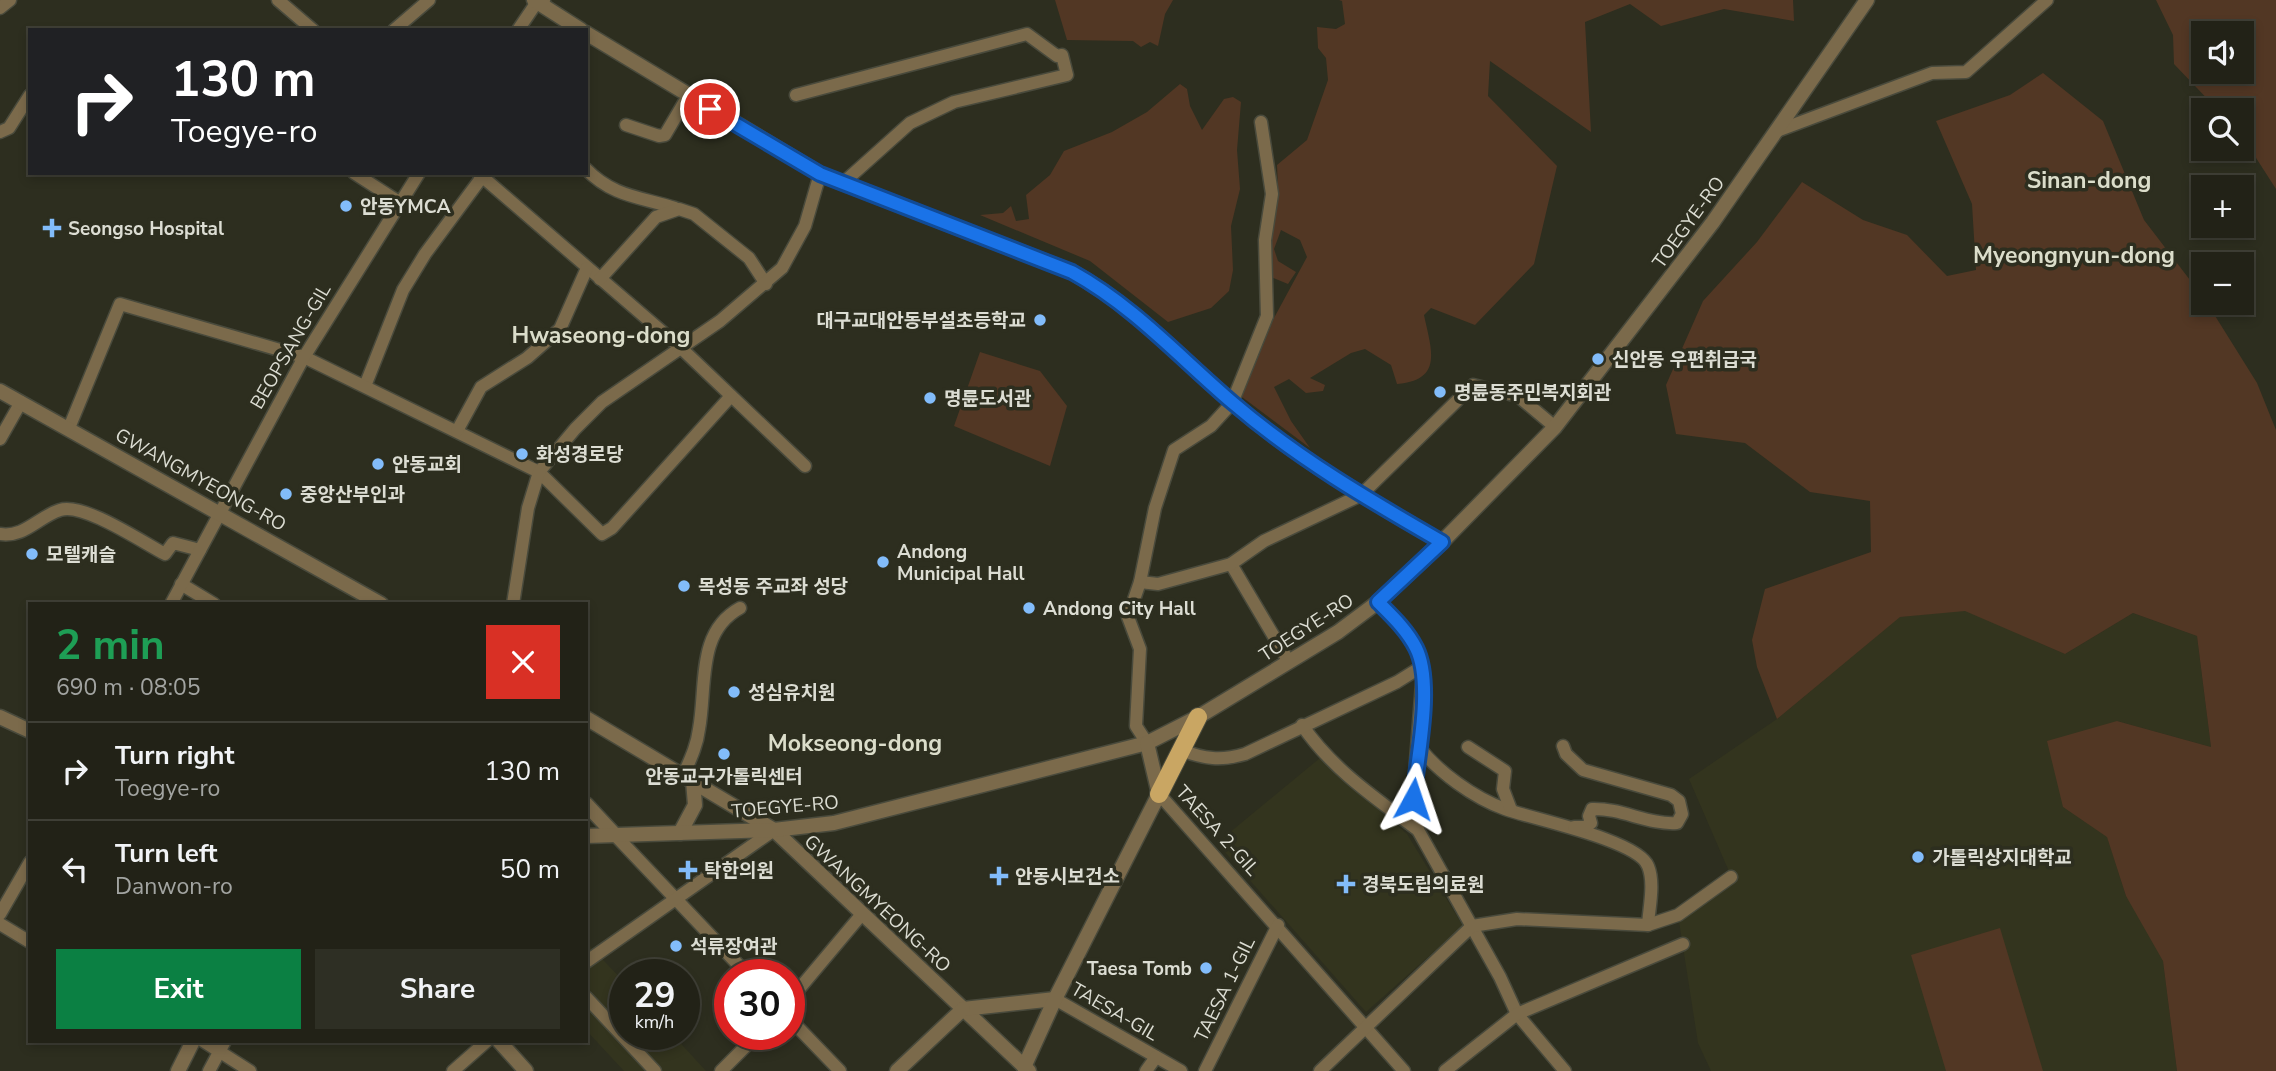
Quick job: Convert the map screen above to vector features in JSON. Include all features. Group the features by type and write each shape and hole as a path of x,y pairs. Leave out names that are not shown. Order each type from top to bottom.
{"main road":[{"path":"1159,794 1198,717"}],"street":[{"path":"0,8 10,0"},
{"path":"278,0 311,28"},
{"path":"396,28 429,0"},
{"path":"1777,131 1932,73 1966,72 2047,0"},
{"path":"519,28 539,1 578,28"},
{"name":"TOEGYE-RO","path":"588,836 774,830 834,823 1147,743 1198,717 1338,632 1378,602 1442,542 1555,427 1633,329 1777,131 1863,1"},
{"path":"588,34 820,174 1072,272 1108,292 1142,318 1232,403 1296,453 1442,542"},
{"path":"796,95 1027,34 1057,55 1062,55 1068,75 954,102 910,123 843,183"},
{"path":"626,125 659,136 665,135 688,96"},
{"path":"0,132 9,128 28,98"},
{"path":"1159,794 1147,743 1136,726 1140,649 1128,617 1140,582 1155,508 1174,450 1211,426 1232,403 1267,316 1265,240 1272,194 1261,122"},
{"path":"588,171 598,181 622,195 694,214 749,258 766,284"},
{"path":"513,602 528,508 539,472 602,402 681,348 766,284 793,251 805,226 820,174"},
{"path":"358,175 399,202"},
{"name":"BEOPSANG-GIL","path":"172,602 304,356 418,175"},
{"path":"365,386 404,290 425,254 480,175 681,348 805,466"},
{"path":"600,279 656,217 679,209"},
{"path":"457,431 481,387 527,358 559,329 587,268"},
{"path":"69,428 120,304 304,356 539,472 602,534 612,528 731,396"},
{"path":"1140,582 1158,584 1231,565 1264,541 1361,495 1473,385 1518,396 1555,427"},
{"name":"GWANGMYEONG-RO","path":"0,391 220,511 378,602"},
{"path":"0,439 21,402"},
{"path":"0,534 23,532 61,509 79,508 165,554 173,543 200,550"},
{"path":"1231,565 1289,662"},
{"path":"181,584 211,602"},
{"path":"1378,602 1399,623 1416,649 1421,667 1422,704 1413,799 1419,830 1517,1014 1565,1071"},
{"path":"680,833 695,805 688,778 700,727 708,647 724,616 740,608"},
{"path":"1181,750 1202,758 1225,760 1245,754 1397,682 1421,667"},
{"path":"0,717 28,730"},
{"name":"GWANGMYEONG-RO","path":"588,719 774,830 1025,1070"},
{"path":"1302,725 1321,753 1360,788 1419,830"},
{"path":"1418,746 1450,776 1488,800 1511,810 1573,827 1642,855 1651,881 1648,925"},
{"path":"1563,746 1566,754 1583,770 1671,795 1679,801 1682,814 1677,823 1659,824 1606,808 1592,809 1589,817 1591,823 1585,827 1573,827"},
{"path":"1468,747 1505,771 1503,789 1511,810"},
{"name":"TAESA 2-GIL","path":"1025,1070 1055,999 1159,794 1278,925 1404,1071"},
{"path":"588,806 733,959"},
{"path":"588,961 774,830"},
{"path":"0,914 28,865"},
{"path":"1320,1071 1472,926 1517,919 1584,925 1648,925 1678,915 1731,877"},
{"path":"805,982 862,914"},
{"path":"0,924 28,941"},
{"name":"TAESA 1-GIL","path":"1205,1071 1278,925"},
{"path":"1445,1071 1517,1014 1683,943"},
{"path":"897,1071 963,1009 1055,999"},
{"name":"TAESA-GIL","path":"1055,999 1181,1071"},
{"path":"588,1000 655,1071"},
{"path":"805,1035 840,1071"},
{"path":"178,1071 191,1043"},
{"path":"453,1071 485,1043"},
{"path":"501,1043 526,1071"},
{"path":"209,1071 222,1046 250,1071"},
{"path":"721,1071 742,1050"},
{"name":"TAESA-GIL","path":"1146,1071 1156,1057"}],"shaded area":[{"path":"1055,0 1173,0 1165,14 1158,46 1150,42 1141,47 1133,41 1067,40"},
{"path":"1339,0 1793,0 1794,21 1724,9 1661,26 1630,4 1585,22 1591,132 1490,61 1488,96 1557,166 1534,264 1475,325 1431,308 1424,315 1431,361 1422,376 1412,381 1397,384 1391,365 1365,349 1351,353 1310,378 1325,385 1323,391 1306,393 1289,379 1274,387 1291,421 1310,448 1242,397 1274,318 1307,257 1300,240 1281,230 1274,249 1278,261 1296,272 1288,284 1271,277 1268,242 1278,188 1277,165 1307,140 1328,80 1326,58 1318,48 1317,27 1336,29 1345,24 1342,1"},
{"path":"2156,0 2276,0 2276,189 2254,155 2254,98 2207,98 2193,84 2254,84 2254,21 2191,21 2191,82 2174,64 2173,35"},
{"path":"2043,73 2103,121 2144,220 2191,281 2191,315 2214,315 2257,383 2276,430 2276,1071 2177,1071 2163,961 2126,896 2107,837 2063,807 2047,741 2117,721 2211,747 2197,636 2133,613 2065,654 1965,611 1900,617 1777,719 1757,667 1752,640 1765,589 1871,552 1870,501 1810,492 1745,443 1676,434 1666,385 1703,301 1757,242 1802,182 1863,220 1907,235 1947,276 1976,270 1972,204 1936,121 2010,95"},
{"path":"1180,84 1187,89 1190,106 1202,130 1224,99 1233,97 1241,102 1237,150 1240,189 1231,226 1233,270 1229,291 1211,308 1168,322 1090,261 980,215 1003,213 1011,206 1016,221 1029,219 1026,195 1050,175 1064,151 1112,132 1147,112"},
{"path":"980,352 1040,371 1067,406 1050,466 954,426"},
{"name":"가톨릭상지대학교","path":"1965,610 2065,654 2133,613 2197,636 2211,747 2117,721 2063,807 2107,836 2126,896 2160,937 2177,1071 1711,1071 1698,1043 1678,915 1731,876 1689,779 1777,719 1899,617"},
{"name":"경북도립의료원","path":"1320,758 1407,834 1463,926 1366,1012 1217,843"},
{"path":"2000,928 2043,1071 1946,1071 1911,955"},
{"path":"588,944 609,966 609,1050 687,1050 706,1071 624,1071 588,1032"}],"place":[{"name":"안동YMCA","path":"346,206"},
{"name":"Seongso Hospital","path":"52,228"},
{"name":"대구교대안동부설초등학교","path":"1040,320"},
{"name":"신안동 우편취급국","path":"1598,359"},
{"name":"명륜동주민복지회관","path":"1440,392"},
{"name":"명륜도서관","path":"930,398"},
{"name":"화성경로당","path":"522,454"},
{"name":"안동교회","path":"378,464"},
{"name":"중앙산부인과","path":"286,494"},
{"name":"모텔캐슬","path":"32,554"},
{"name":"Andong Municipal Hall","path":"883,562"},
{"name":"목성동 주교좌 성당","path":"684,586"},
{"name":"Andong City Hall","path":"1029,608"},
{"name":"성심유치원","path":"734,692"},
{"name":"안동교구가톨릭센터","path":"724,754"},
{"name":"가톨릭상지대학교","path":"1918,857"},
{"name":"탁한의원","path":"688,870"},
{"name":"안동시보건소","path":"999,876"},
{"name":"경북도립의료원","path":"1346,884"},
{"name":"석류장여관","path":"676,946"},
{"name":"Taesa Tomb","path":"1206,968"}],"district":[{"name":"Sinan-dong","path":"2089,180"},
{"name":"Myeongnyun-dong","path":"2074,255"},
{"name":"Hwaseong-dong","path":"601,335"},
{"name":"Mokseong-dong","path":"855,743"}],"route":[{"path":"710,109 820,174 1072,272 1108,292 1142,318 1232,403 1296,453 1442,542 1378,602 1399,623 1416,649 1423,671 1413,799"}]}
